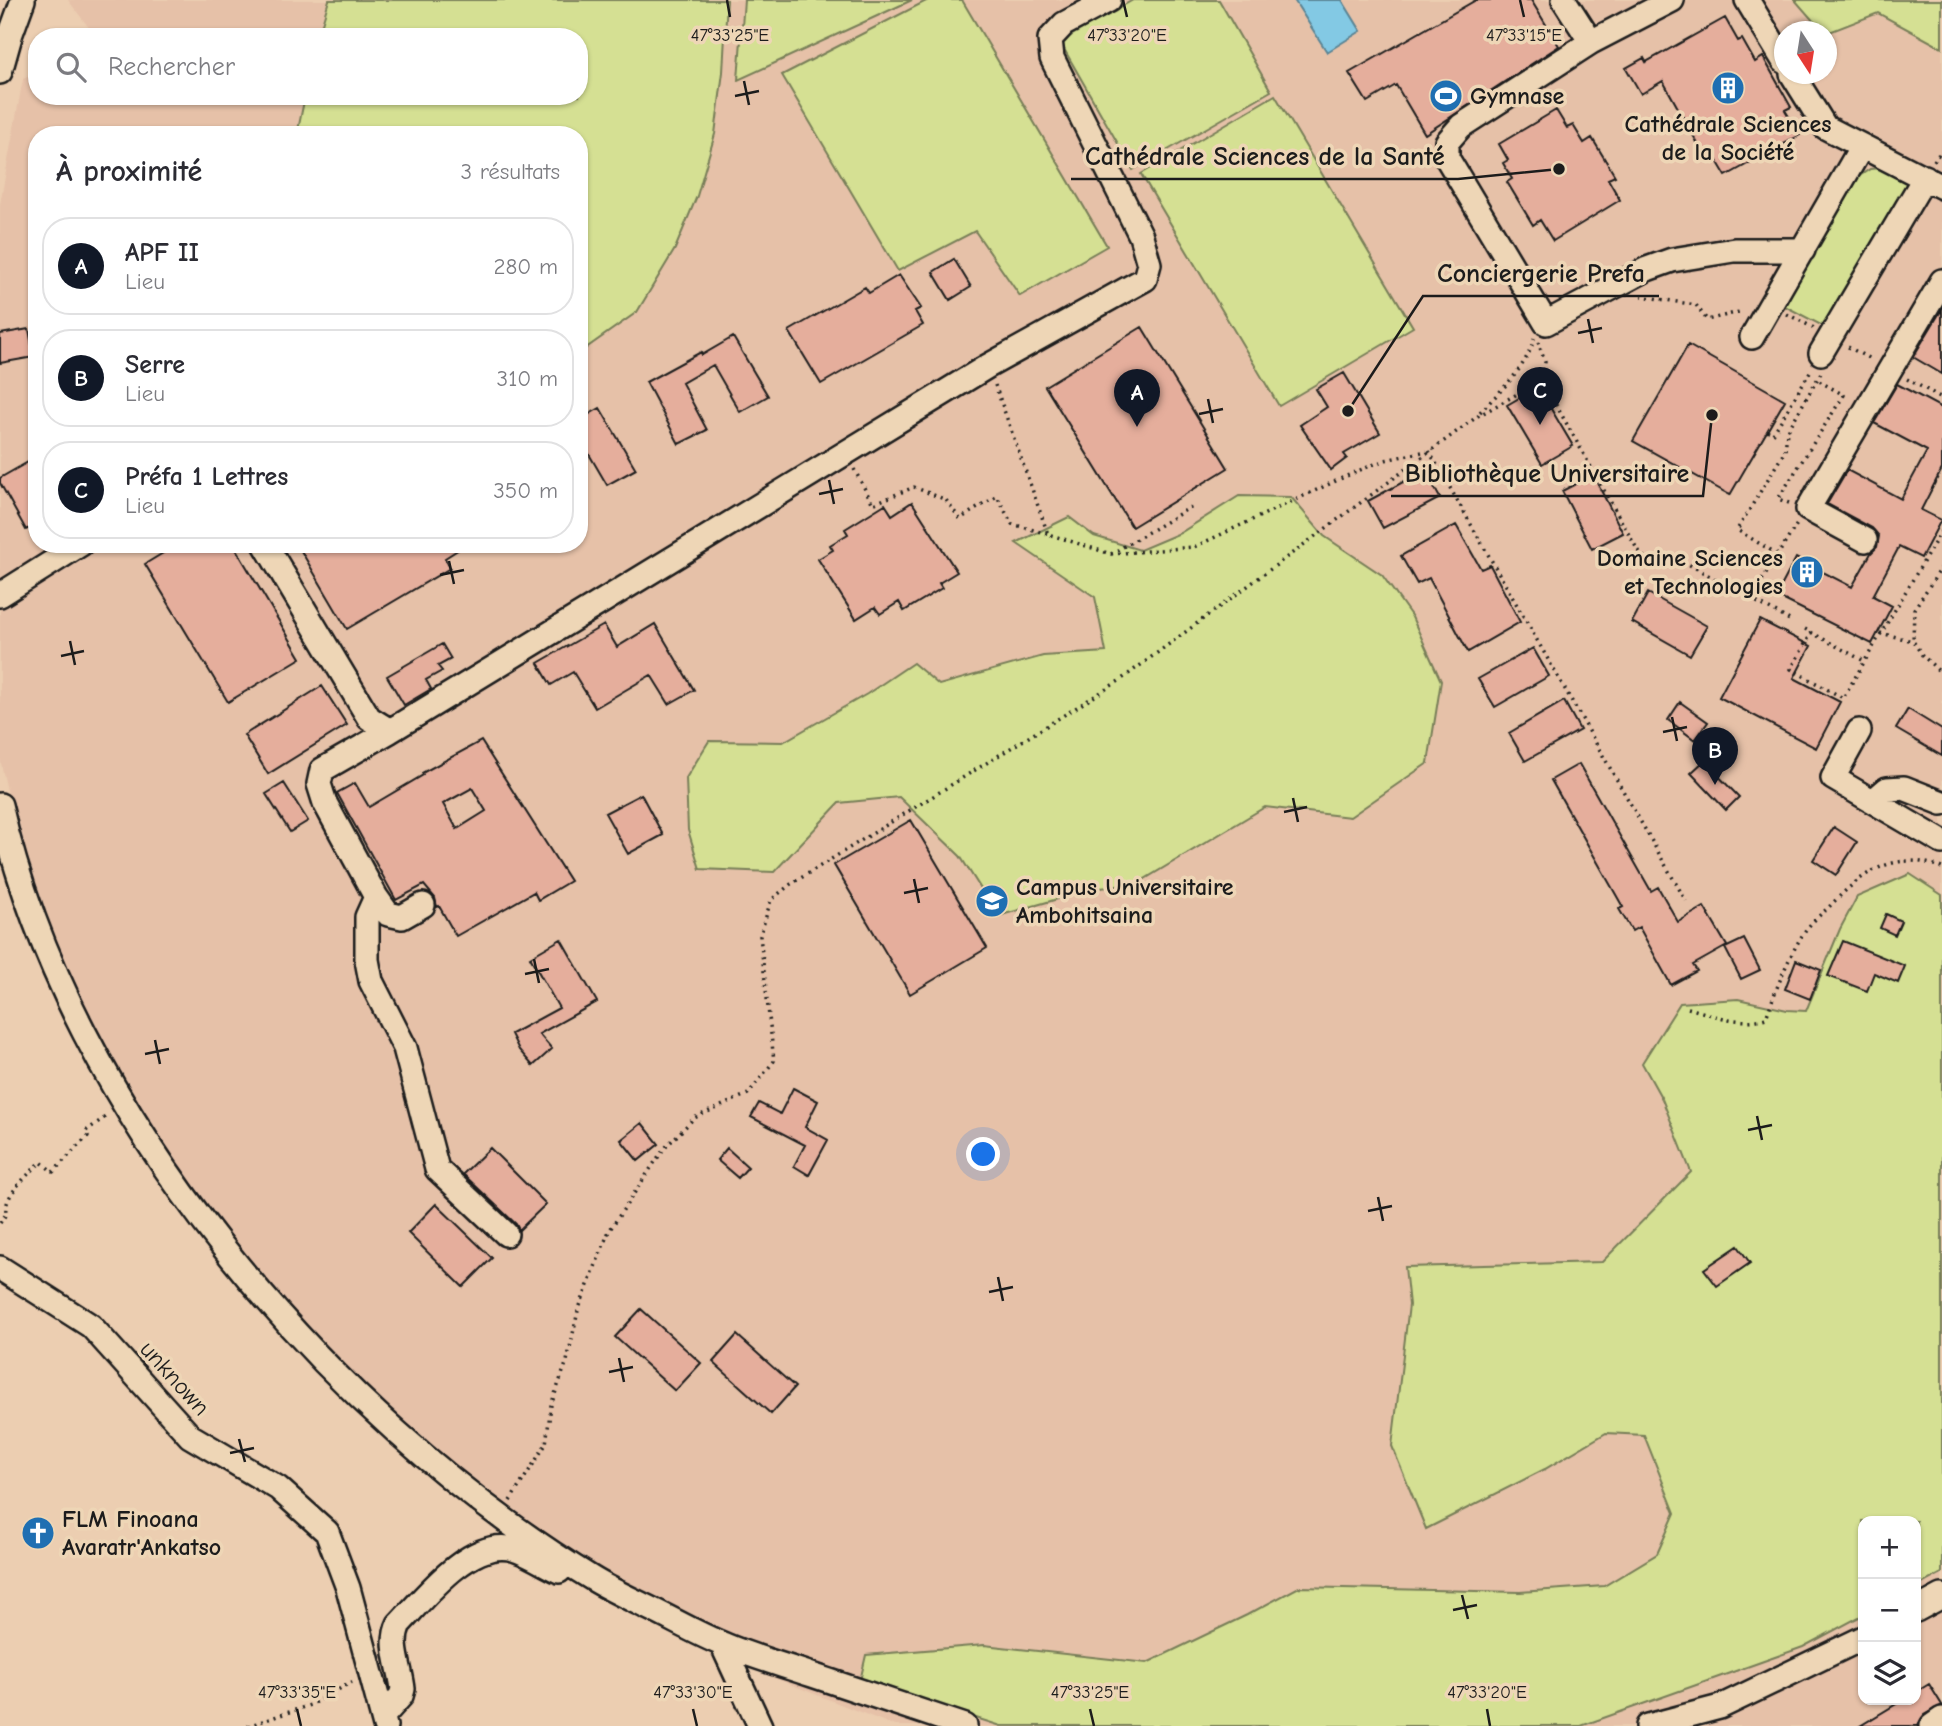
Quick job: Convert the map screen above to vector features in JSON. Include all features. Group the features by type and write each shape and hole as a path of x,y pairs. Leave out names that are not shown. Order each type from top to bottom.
{"street":[{"path":"0,72 23,0"},
{"path":"423,905 402,917 388,914 325,803 319,784 322,770 390,732 988,366 1145,279 1149,264 1141,236 1052,58 1050,38 1064,24 1109,0"},
{"path":"1564,0 1591,42"},
{"path":"1672,0 1591,42 1461,126 1447,142 1447,158 1546,323 1647,269 1672,260 1734,250 1803,250"},
{"path":"1747,0 1774,45"},
{"path":"1798,84 1825,127 1933,182 1827,355"},
{"path":"1752,337 1862,146"},
{"path":"1865,540 1808,509 1942,281"},
{"path":"0,595 67,553"},
{"path":"270,553 369,718 390,732"},
{"path":"1859,731 1833,778 1942,842"},
{"path":"1873,802 1887,789 1904,788 1942,803"},
{"path":"0,805 10,850 48,952 101,1066 168,1172 247,1277 316,1354 413,1448 499,1517 595,1581 722,1644 965,1726"},
{"path":"376,897 367,917 366,960 371,981 405,1048 436,1168 506,1234"},
{"name":"unknown","path":"0,1268 91,1326 190,1436 278,1488 327,1532 348,1588 384,1721"},
{"path":"384,1721 403,1689 394,1644 399,1624 449,1572 467,1560 497,1547 512,1549 560,1572 595,1581"},
{"path":"1921,1607 1942,1596"},
{"path":"1684,1726 1858,1640"},
{"path":"722,1644 760,1726"},
{"path":"1648,1726 1720,1707"},
{"path":"1932,1726 1942,1719"}],"path":[{"path":"1633,294 1696,305 1707,320 1771,305 1816,330"},
{"path":"1478,416 1531,353 1535,333 1545,362 1542,380 1636,547 1647,561 1689,564 1793,622"},
{"path":"1777,554 1737,530 1785,451 1787,432 1817,380 1827,355 1889,369 1942,398"},
{"path":"988,366 1048,534"},
{"path":"499,1517 546,1444 551,1405 567,1361 578,1311 609,1231 663,1150 694,1118 748,1094 775,1061 760,936 771,900 791,884 1119,681 1429,450 1478,416 1542,380"},
{"path":"1808,509 1778,499 1844,395 1817,380"},
{"path":"846,453 873,504 914,486 946,500 960,519 997,496 1012,524 1111,554 1194,547 1353,473 1385,460 1429,450"},
{"path":"1429,450 1686,901"},
{"path":"1111,554 1191,507"},
{"path":"1812,632 1791,669 1843,698 1942,530"},
{"path":"1751,598 1787,538"},
{"path":"1942,566 1914,609 1913,642 1922,656 1942,674"},
{"path":"1805,629 1864,662"},
{"path":"1880,633 1913,642"},
{"path":"1688,1008 1732,1020 1755,1021 1766,1018 1777,985 1804,932 1844,891 1868,872 1903,860 1942,869"},
{"path":"0,1223 6,1214 5,1207 15,1191 41,1162 53,1172 88,1136 86,1131 124,1103"},
{"path":"248,1726 310,1704 369,1672"}],"shaded area":[{"name":"Campus Universitaire Ambohitsaina","path":"68,0 1942,0 1942,1726 895,1726 742,1665 751,1642 673,1612 578,1560 478,1492 343,1371 257,1273 177,1170 113,1067 67,966 17,835 0,759 0,204 23,79 28,76 28,105 588,105 588,28 89,28"}],"green space":[{"path":"329,0 727,0 723,72 715,134 697,196 675,249 637,312 588,347 588,126 299,126 303,105 588,105 588,28 321,28"},
{"path":"744,0 912,0 738,80"},
{"path":"928,0 962,0 1107,246 1020,296 975,231 898,271 782,75"},
{"path":"1133,0 1219,0 1271,91 1133,170 1060,42"},
{"path":"1795,0 1942,0 1942,48 1878,13 1837,29 1837,21 1813,21"},
{"path":"1275,95 1413,327 1279,406 1141,174"},
{"path":"1891,167 1930,192 1849,329 1838,334 1779,303 1852,181 1870,169"},
{"path":"1239,496 1291,497 1324,536 1382,575 1412,617 1441,681 1428,763 1350,817 1265,807 1138,883 1093,889 998,916 960,856 899,797 839,803 774,872 700,869 688,830 686,778 709,741 783,742 867,694 913,663 939,685 1043,656 1106,652 1095,597 1016,543 1069,517 1094,536 1140,550 1180,533"},
{"path":"1910,874 1942,895 1942,1573 1921,1584 1921,1516 1858,1516 1858,1618 1803,1647 1581,1726 1001,1726 860,1681 866,1655 984,1645 1147,1663 1299,1587 1520,1592 1604,1586 1657,1554 1675,1513 1644,1435 1606,1433 1545,1469 1426,1529 1392,1446 1409,1305 1405,1267 1602,1262 1691,1172 1662,1099 1642,1063 1680,1003 1738,999 1787,1010 1806,1011 1840,929 1857,897"}],"water":[{"path":"1294,0 1342,0 1361,31 1327,52"}],"building":[{"name":"Gymnase","path":"1476,0 1531,0 1559,46 1425,134 1396,85 1367,102 1349,73"},
{"name":"Cathédrale Sciences de la Société","path":"1725,18 1738,41 1742,39 1755,62 1763,57 1774,77 1774,84 1778,84 1791,107 1785,110 1800,135 1726,176 1710,149 1703,153 1663,81 1641,94 1626,68 1644,58 1646,62"},
{"path":"1556,110 1567,128 1573,125 1584,143 1592,138 1615,176 1608,179 1620,200 1553,241 1540,220 1533,225 1507,182 1512,179 1503,163 1508,160 1499,144"},
{"path":"954,259 971,287 950,300 933,272"},
{"path":"899,275 921,308 915,311 923,325 821,384 789,331 865,287 869,293"},
{"path":"1942,309 1942,374 1913,357"},
{"path":"1142,327 1228,468 1132,527 1045,386"},
{"path":"28,329 28,358 0,363 0,334"},
{"path":"733,337 768,396 740,412 713,365 682,383 707,430 679,444 646,382"},
{"path":"1688,345 1785,400 1730,495 1633,441"},
{"path":"1344,373 1380,433 1344,454 1347,458 1331,470 1300,425 1327,407 1316,389"},
{"name":"Domaine Sciences et Technologies","path":"1897,384 1942,408 1942,469 1921,510 1941,520 1921,558 1899,547 1873,596 1892,606 1872,644 1776,596 1796,558 1852,587 1877,547 1879,536 1872,528 1827,504 1847,470 1901,499 1927,451 1874,423"},
{"path":"1538,387 1573,446 1542,464 1507,405"},
{"path":"600,408 636,469 607,485 588,452 588,415"},
{"path":"28,462 26,530 0,483 0,478"},
{"path":"1425,470 1440,498 1383,528 1368,501"},
{"path":"1593,475 1623,533 1592,549 1562,491"},
{"path":"912,502 957,572 939,583 942,588 904,611 899,602 880,614 875,607 856,619 818,559 833,550 830,545 848,534 845,529 885,504 892,515"},
{"path":"1456,525 1481,569 1490,565 1520,622 1468,652 1429,578 1417,584 1401,556"},
{"path":"163,553 238,553 301,658 228,702 145,564"},
{"path":"302,553 453,553 445,558 450,568 347,629"},
{"path":"1648,593 1707,626 1690,655 1632,622"},
{"path":"1760,620 1811,646 1794,678 1840,702 1816,748 1719,697"},
{"path":"655,624 694,690 669,704 651,675 595,708 573,672 551,685 538,663 604,625 617,647"},
{"path":"442,644 451,659 438,666 442,671 426,680 431,689 404,705 387,676"},
{"path":"1533,648 1549,676 1495,707 1478,679"},
{"path":"322,686 347,725 268,774 244,735"},
{"path":"1564,701 1580,730 1525,761 1509,733"},
{"path":"1680,702 1708,722 1695,740 1668,720"},
{"path":"1908,709 1942,730 1942,756 1896,729"},
{"path":"481,741 570,881 538,900 534,892 456,936 439,906 437,907 435,898 424,885 396,900 337,793 355,783 369,807 423,775 422,773","holes":["472,788 486,811 457,829 443,804"]},
{"path":"1704,761 1739,797 1726,810 1691,773"},
{"path":"1579,764 1651,891 1658,887 1678,922 1704,907 1727,946 1693,965 1697,971 1671,985 1639,927 1632,931 1619,909 1623,907 1551,780"},
{"path":"284,783 308,821 290,832 266,794"},
{"path":"641,794 663,835 628,854 605,813"},
{"path":"911,820 987,948 910,994 834,865"},
{"path":"1834,827 1857,842 1836,875 1813,860"},
{"path":"1886,914 1901,921 1895,935 1880,928"},
{"path":"561,939 597,1002 539,1034 552,1049 533,1066 519,1050 511,1034 559,1008 530,957"},
{"path":"1744,939 1760,970 1741,979 1725,948"},
{"path":"1843,941 1905,966 1898,983 1874,973 1867,991 1828,976"},
{"path":"1796,960 1821,970 1810,999 1785,989"},
{"path":"793,1088 818,1101 805,1127 828,1140 809,1175 794,1166 805,1145 751,1117 759,1103 780,1114"},
{"path":"642,1123 659,1144 638,1161 621,1140"},
{"path":"490,1148 546,1204 519,1230 516,1224 463,1174"},
{"path":"727,1148 748,1167 738,1178 717,1160"},
{"path":"436,1204 492,1258 463,1287 408,1233"},
{"path":"1738,1246 1750,1263 1717,1286 1704,1269"},
{"path":"641,1309 701,1363 675,1391 615,1337"},
{"path":"737,1335 795,1387 771,1414 713,1362"},
{"path":"1929,1684 1942,1705 1924,1715 1918,1726 1860,1726 1895,1705 1921,1705 1921,1689"}],"place":[{"name":"Cathédrale Sciences de la Société","path":"1728,88"},
{"name":"Gymnase","path":"1446,96"},
{"name":"Cathédrale Sciences de la Santé","path":"1559,169"},
{"name":"Conciergerie Prefa","path":"1348,411"},
{"name":"Bibliothèque Universitaire","path":"1712,415"},
{"name":"Préfa 1 Lettres","path":"1540,425"},
{"name":"APF II","path":"1137,427"},
{"name":"Domaine Sciences et Technologies","path":"1807,572"},
{"name":"Serre","path":"1715,785"},
{"name":"Campus Universitaire Ambohitsaina","path":"992,901"},
{"name":"FLM Finoana Avaratr'Ankatso","path":"38,1533"}]}
